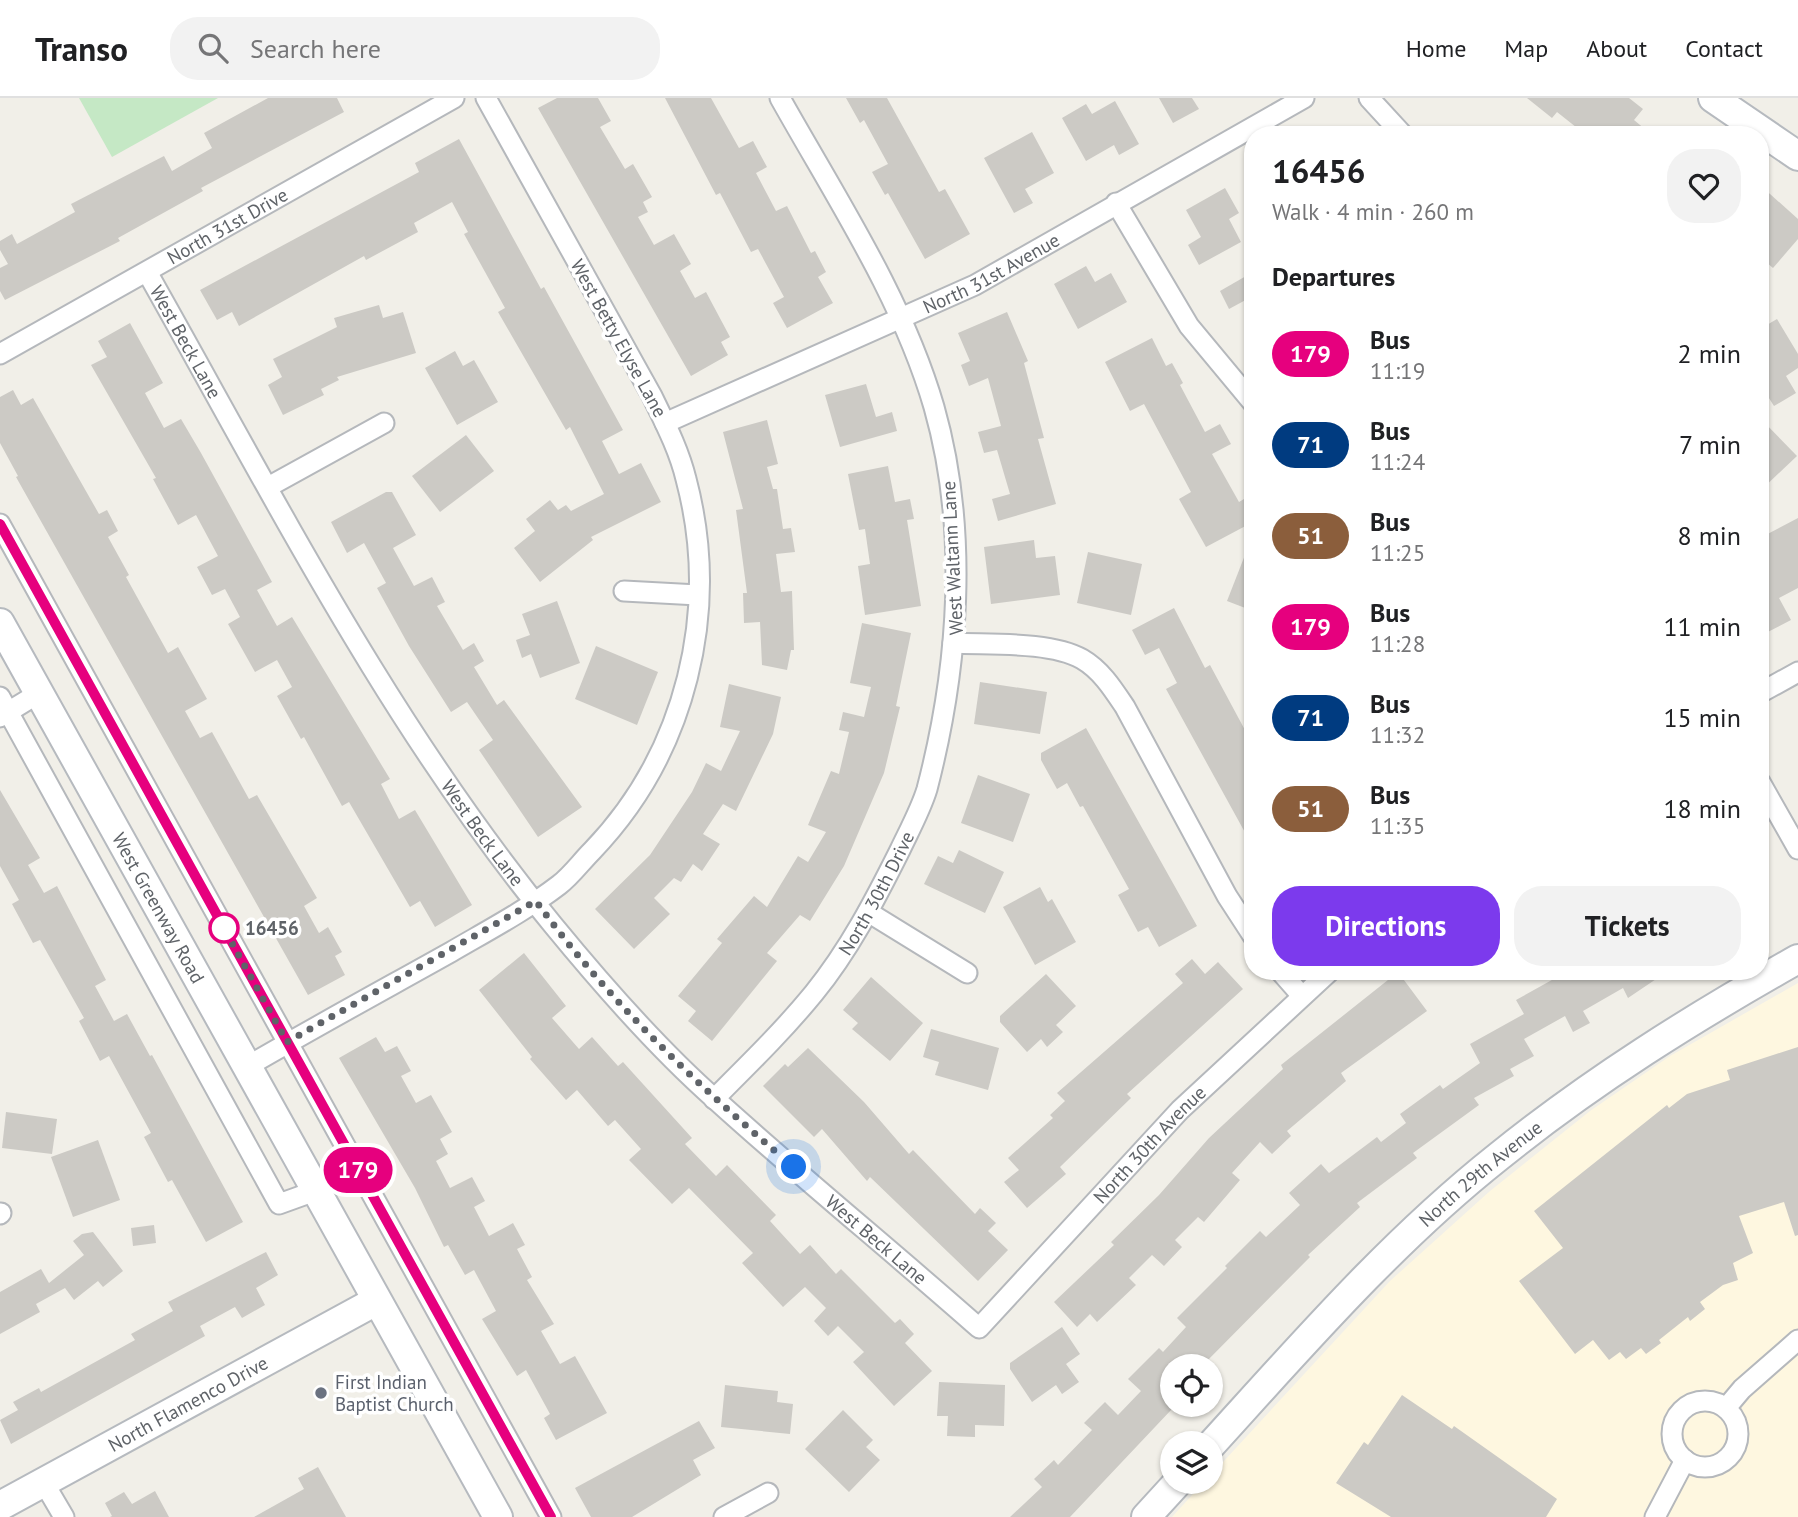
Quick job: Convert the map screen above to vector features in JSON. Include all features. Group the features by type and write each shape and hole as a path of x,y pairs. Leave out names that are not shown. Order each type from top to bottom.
{"street":[{"name":"North 31st Drive","path":"0,354 454,98"},
{"name":"West Betty Elyse Lane","path":"486,98 665,423 686,478 696,526 698,595 694,657 683,701 660,755 622,820 560,884 536,901"},
{"name":"West Waltann Lane","path":"780,98 889,293 934,407 944,452 954,547 953,643 1059,652 1081,659 1106,679 1130,717 1227,896 1244,922"},
{"name":"North 31st Avenue","path":"1254,126 1304,98"},
{"path":"1369,98 1395,126"},
{"path":"1713,98 1754,126"},
{"name":"North 31st Avenue","path":"665,423 975,285 1244,132"},
{"path":"1769,136 1798,156"},
{"path":"1116,203 1189,326 1244,392"},
{"name":"West Beck Lane","path":"147,272 268,487 409,727 440,775 536,901 628,1010 714,1099 979,1328"},
{"path":"268,487 384,423"},
{"path":"0,524 551,1517"},
{"path":"624,592 698,595"},
{"name":"West Greenway Road","path":"0,623 498,1517"},
{"name":"North 30th Drive","path":"714,1099 815,992 867,912 926,791 953,643"},
{"path":"1769,688 1798,672"},
{"path":"3,708 39,693"},
{"name":"West Greenway Road","path":"3,708 279,1204 315,1191"},
{"path":"1769,798 1798,849"},
{"path":"248,1066 536,901"},
{"path":"867,912 967,973"},
{"name":"North 29th Avenue","path":"1769,976 1798,959"},
{"path":"1288,980 1302,996"},
{"name":"North 30th Avenue","path":"979,1328 1180,1110 1320,980"},
{"name":"North 29th Avenue","path":"1223,1433 1355,1291 1418,1228 1496,1158 1583,1092 1680,1027 1762,980"},
{"name":"North Flamenco Drive","path":"0,1506 376,1301"},
{"path":"1726,1408 1742,1389 1798,1339"},
{"path":"1706,1400 1726,1408 1738,1425 1739,1435 1732,1455 1714,1466 1704,1467 1685,1460 1674,1444 1672,1434 1678,1415 1686,1407 1706,1400"},
{"path":"1656,1517 1685,1460"},
{"path":"44,1483 64,1517"},
{"path":"724,1517 768,1493"},
{"path":"1146,1517 1167,1494"}],"shaded area":[{"path":"1798,983 1798,1517 1172,1517 1193,1494 1223,1494 1223,1462 1390,1281 1490,1191 1590,1111 1670,1056"}],"green space":[{"path":"79,98 218,98 112,157"}],"building":[{"path":"268,98 337,98 344,112 201,188 203,191 118,238 120,241 5,300 0,291 0,268 8,264 0,250 0,241 12,234 17,244 75,212 71,204 164,156 172,171 212,148 204,133"},
{"path":"557,98 598,98 611,121 600,127 625,169 633,164 652,197 643,202 648,212 638,217 654,245 674,234 691,264 680,271 695,298 706,292 730,337 721,342 728,355 691,376 538,108"},
{"path":"665,98 711,98 739,148 753,141 767,167 756,173 776,211 787,206 811,253 815,251 826,272 818,277 833,303 787,328 773,303 784,297 758,249 751,252 720,193 716,195"},
{"path":"846,98 887,98 939,192 945,189 970,234 925,259 888,193 885,195 872,172 888,164 864,120 860,123"},
{"path":"1159,98 1192,98 1199,109 1173,123"},
{"path":"1527,98 1629,98 1643,109 1634,120 1641,126 1575,126 1557,112 1552,118"},
{"path":"1115,101 1139,144 1119,155 1114,145 1086,161 1062,118 1086,104 1092,114"},
{"path":"1032,132 1054,173 1025,189 1033,203 1014,213 984,158"},
{"path":"459,139 541,289 544,287 623,430 602,441 619,474 641,463 661,502 591,537 593,540 540,582 514,548 535,531 526,519 550,500 558,510 566,505 571,511 604,494 570,427 566,430 498,312 505,308 464,234 468,232 452,202 414,223 418,232 366,260 364,256 239,326 232,312 217,320 200,290 419,172 415,163"},
{"path":"1225,188 1239,213 1229,219 1241,242 1199,265 1188,245 1201,237 1186,210"},
{"path":"1769,193 1798,219 1798,239 1773,268 1769,265"},
{"path":"1086,266 1095,282 1111,273 1127,302 1078,329 1054,284"},
{"path":"1244,277 1244,301 1229,309 1220,291"},
{"path":"379,305 383,318 403,312 416,353 337,377 339,380 321,389 324,395 283,415 268,385 282,377 273,359 337,327 334,318"},
{"path":"1007,312 1028,361 1024,363 1044,438 1038,439 1056,504 998,521 992,499 1010,494 997,450 984,453 978,432 1001,426 988,378 969,386 961,365 970,361 958,333"},
{"path":"1777,319 1798,354 1798,368 1786,376 1796,393 1774,406 1769,398 1769,324"},
{"path":"130,323 163,383 145,393 164,428 181,419 201,453 272,582 257,590 277,626 292,617 390,779 381,784 399,819 415,810 472,905 435,927 420,901 410,907 349,802 342,806 304,737 301,739 277,696 292,687 277,660 255,672 228,624 240,617 225,589 212,595 197,567 218,556 196,515 178,525 153,479 156,478 91,365 107,357 98,341"},
{"path":"1152,338 1166,366 1172,363 1183,383 1180,385 1205,432 1220,424 1231,444 1212,454 1239,502 1244,499 1244,527 1206,547 1179,499 1191,492 1144,404 1130,411 1105,362"},
{"path":"455,351 463,366 474,360 498,402 457,425 425,368"},
{"path":"866,384 876,417 892,412 897,431 840,447 825,395"},
{"path":"13,390 21,405 33,398 99,514 107,510 118,531 108,537 129,575 126,577 168,653 178,647 207,699 185,711 200,738 212,732 249,799 257,795 317,898 304,906 319,933 328,927 342,952 335,956 345,975 308,995 16,477 18,476 0,443 0,397"},
{"path":"767,420 778,464 767,467 773,489 777,489 783,529 791,528 795,552 776,554 781,592 792,591 794,650 791,650 787,670 762,665 760,622 744,623 743,593 747,593 736,510 743,509 723,432"},
{"path":"1769,427 1797,456 1769,482"},
{"path":"466,435 494,471 440,512 412,476"},
{"path":"888,466 895,502 910,499 914,519 907,520 921,606 865,615 858,566 870,564 865,529 859,530 848,474"},
{"path":"386,492 392,492 416,535 393,548 414,586 432,577 445,602 437,606 463,650 474,643 484,661 474,667 497,705 504,700 582,807 538,837 479,750 493,740 467,702 451,712 409,646 377,588 386,583 364,543 347,553 331,522"},
{"path":"1798,518 1798,588 1779,598 1791,620 1769,631 1769,533"},
{"path":"1034,540 1036,558 1055,556 1060,595 991,604 984,547"},
{"path":"1088,552 1142,564 1131,615 1077,603"},
{"path":"1244,557 1244,608 1227,601"},
{"path":"557,601 580,663 540,678 531,654 522,658 516,640 530,635 522,614"},
{"path":"1174,608 1205,668 1210,665 1244,728 1244,831 1166,689 1177,683 1159,648 1145,655 1132,630"},
{"path":"862,623 911,633 896,706 900,707 884,773 844,866 810,921 800,915 767,953 777,961 712,1041 688,1021 696,1011 678,996 722,943 717,939 754,896 767,907 798,856 808,862 826,832 808,825 831,771 839,774 849,732 839,730 843,712 864,717 871,687 850,683"},
{"path":"596,646 658,672 637,725 575,699"},
{"path":"980,682 1047,692 1040,734 974,724"},
{"path":"729,684 781,697 773,734 736,811 723,804 703,834 720,844 702,871 693,864 681,882 674,878 654,898 670,914 634,949 595,909 650,855 692,792 706,763 721,771 740,731 720,727"},
{"path":"1086,728 1197,926 1159,947 1148,927 1138,932 1118,895 1129,889 1083,806 1080,807 1067,783 1057,789 1041,760 1041,753"},
{"path":"978,775 1030,794 1013,842 961,823"},
{"path":"0,790 40,858 28,865 44,893 57,886 106,980 95,986 114,1021 127,1014 243,1222 206,1242 172,1180 168,1182 144,1137 151,1133 109,1056 100,1061 79,1021 84,1018 40,940 33,943 12,904 19,900 0,866"},
{"path":"959,850 1004,872 985,913 924,884 938,856 953,863"},
{"path":"1040,887 1048,902 1052,899 1076,942 1035,965 1003,907"},
{"path":"524,953 566,1006 552,1018 579,1049 592,1037 618,1066 623,1062 692,1138 685,1144 716,1176 727,1165 776,1215 770,1221 800,1254 810,1245 836,1274 841,1269 895,1323 900,1319 914,1334 905,1343 932,1371 894,1406 853,1362 864,1352 838,1326 828,1336 814,1321 826,1308 805,1287 783,1307 742,1263 753,1253 689,1188 672,1204 629,1160 641,1149 615,1120 608,1126 577,1090 566,1100 530,1059 532,1057 479,990"},
{"path":"1192,959 1205,974 1218,962 1243,989 1127,1094 1131,1098 1060,1167 1066,1174 1027,1208 1004,1182 1019,1170 1008,1158 1053,1118 1050,1115 1065,1101 1057,1093 1183,983 1175,974"},
{"path":"1046,974 1076,1006 1056,1025 1063,1032 1047,1047 1041,1039 1027,1052 1000,1022 1000,1016"},
{"path":"871,977 923,1023 890,1061 852,1029 858,1023 843,1010"},
{"path":"1388,980 1404,980 1427,1011 1341,1073 1346,1081 1287,1131 1291,1136 1272,1154 1260,1142 1232,1173 1240,1180 1204,1222 1198,1217 1175,1240 1182,1247 1164,1266 1152,1255 1129,1278 1136,1285 1097,1322 1090,1314 1077,1327 1054,1302 1114,1245 1111,1242 1159,1195 1209,1138 1283,1069 1281,1065"},
{"path":"1552,980 1655,980 1628,998 1623,988 1583,1011 1590,1023 1573,1032 1565,1016 1524,1039 1534,1056 1510,1069 1514,1076 1474,1098 1479,1105 1413,1153 1417,1158 1357,1203 1360,1207 1308,1255 1310,1257 1214,1354 1160,1354 1160,1417 1164,1417 1070,1517 1010,1517 1042,1487 1034,1479 1054,1460 1058,1465 1092,1430 1084,1423 1105,1402 1118,1415 1141,1391 1128,1379 1159,1348 1163,1352 1186,1327 1177,1318 1227,1268 1225,1266 1260,1231 1266,1237 1300,1205 1289,1193 1321,1164 1329,1173 1377,1137 1381,1142 1406,1123 1400,1114 1440,1085 1443,1089 1480,1063 1470,1044 1524,1014 1516,1000"},
{"path":"931,1029 999,1048 988,1090 935,1075 939,1062 923,1057"},
{"path":"376,1037 385,1052 397,1046 411,1071 401,1076 416,1103 431,1095 452,1132 440,1139 448,1154 436,1161 450,1188 472,1177 485,1201 474,1207 489,1236 513,1223 525,1245 517,1249 532,1277 527,1280 554,1324 541,1331 560,1364 575,1356 607,1413 556,1440 544,1418 550,1414 526,1370 517,1376 482,1319 496,1311 474,1270 465,1275 448,1245 444,1247 415,1188 339,1058"},
{"path":"1798,1047 1798,1235 1795,1236 1784,1202 1739,1216 1753,1253 1733,1263 1738,1280 1723,1285 1700,1302 1705,1309 1690,1321 1688,1317 1646,1354 1641,1348 1626,1359 1620,1352 1609,1360 1593,1340 1575,1354 1519,1281 1563,1248 1534,1211 1667,1105 1669,1108 1687,1094 1730,1080 1727,1070"},
{"path":"808,1048 864,1102 909,1154 913,1150 975,1214 980,1208 996,1223 988,1231 1008,1250 978,1281 870,1177 867,1181 822,1129 814,1137 763,1086 785,1064 788,1067"},
{"path":"6,1112 57,1119 52,1154 2,1148"},
{"path":"98,1140 120,1200 73,1217 51,1157"},
{"path":"154,1225 156,1243 133,1246 131,1228"},
{"path":"93,1232 123,1271 103,1287 98,1281 74,1300 65,1288 36,1304 40,1312 0,1334 0,1292 41,1269 49,1283 84,1255 73,1241 82,1234"},
{"path":"266,1252 278,1275 256,1288 265,1305 242,1318 235,1307 200,1326 205,1336 11,1444 0,1420 18,1410 13,1402 39,1388 41,1392 135,1340 131,1334 173,1311 168,1302"},
{"path":"1062,1327 1080,1354 1066,1364 1079,1382 1062,1394 1056,1385 1032,1402 1010,1369 1010,1363"},
{"path":"939,1382 1005,1385 1004,1426 975,1425 975,1437 947,1436 948,1416 937,1416"},
{"path":"725,1385 778,1391 777,1402 793,1404 790,1434 721,1427"},
{"path":"1402,1395 1452,1429 1454,1426 1557,1499 1546,1517 1391,1517 1336,1483 1364,1442 1368,1445"},
{"path":"843,1410 873,1440 866,1447 880,1460 849,1492 805,1449"},
{"path":"699,1421 715,1448 693,1460 701,1475 632,1517 591,1517 575,1488"},
{"path":"318,1467 346,1517 254,1517 304,1489 298,1478"},
{"path":"155,1491 169,1517 110,1517 112,1516 105,1503 124,1492 132,1504"}],"bus line":[{"name":"179","path":"0,524 551,1517"}],"place":[{"name":"16456","path":"224,928"},
{"name":"First Indian Baptist Church","path":"321,1393"}],"route":[{"path":"224,928 222,925 287,1042 536,901 552,924 687,1072 714,1099 794,1167"}]}
